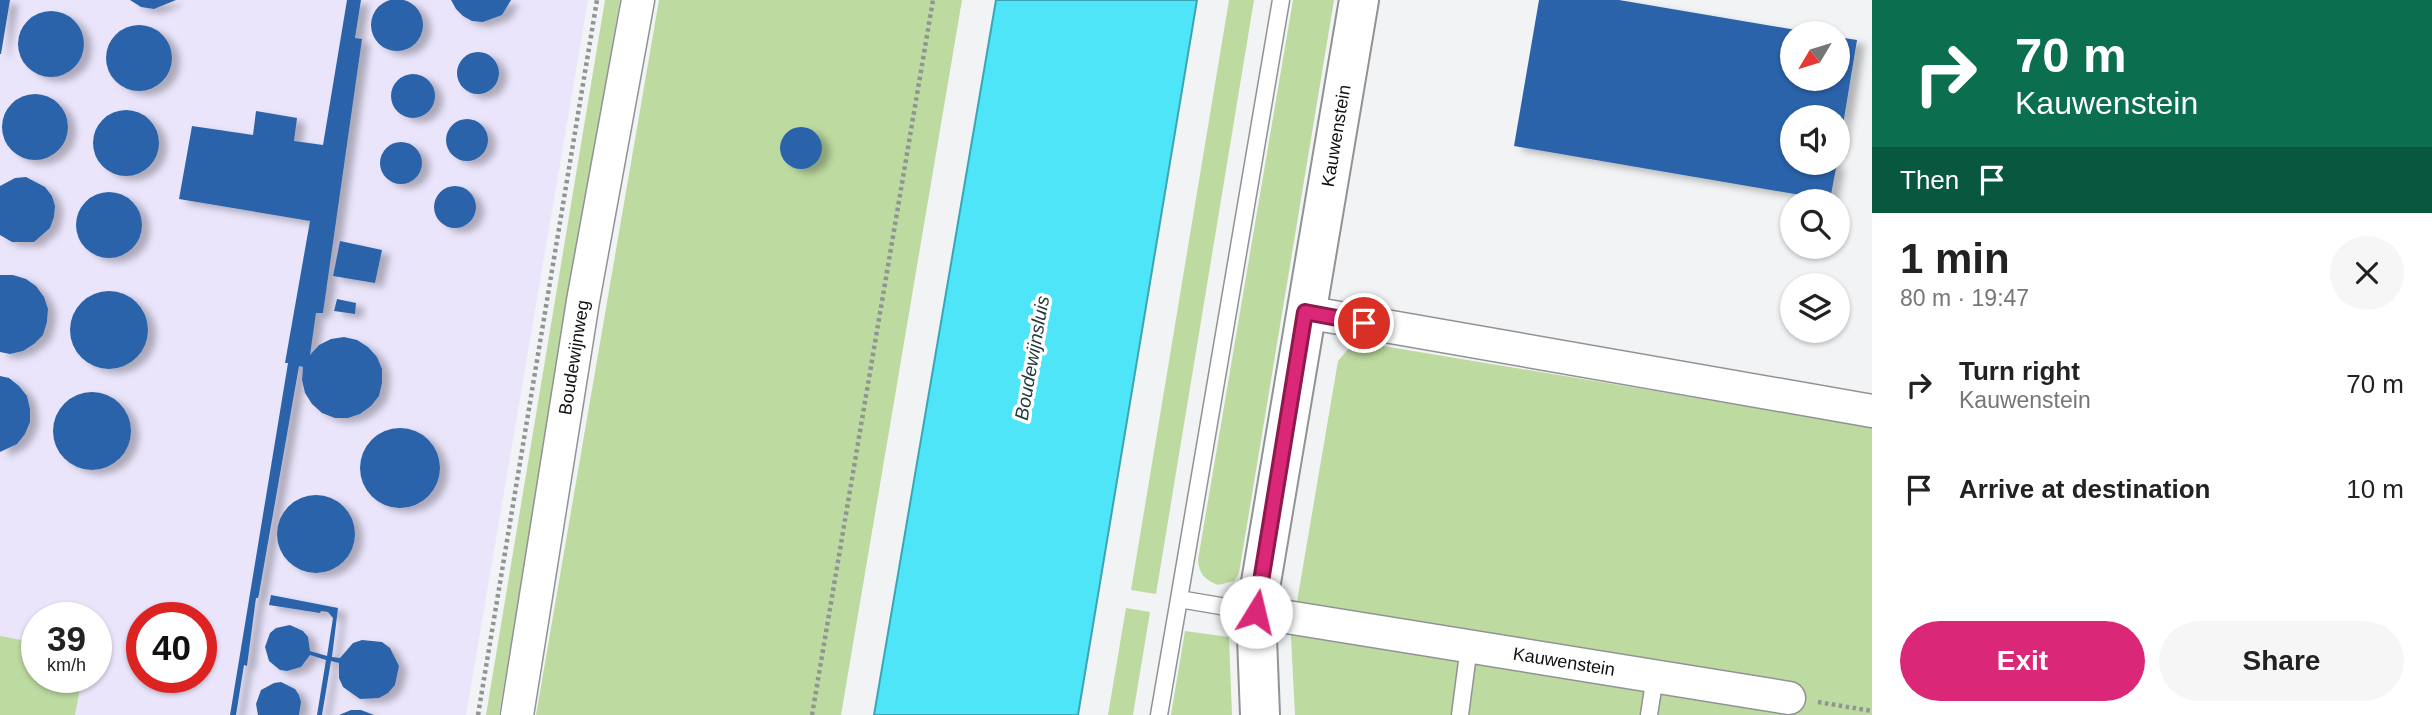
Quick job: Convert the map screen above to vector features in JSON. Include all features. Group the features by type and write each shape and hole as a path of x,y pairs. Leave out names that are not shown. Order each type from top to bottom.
{"street":[{"name":"Boudewijnweg","path":"517,715 583,301 638,0"},
{"name":"Kauwenstein","path":"1260,715 1256,612 1359,0"},
{"path":"1305,312 1872,411"},
{"name":"Kauwenstein","path":"1256,612 1789,698"}],"lane":[{"path":"1159,715 1281,0"},
{"path":"1179,599 1256,612"},
{"path":"1460,715 1469,646"},
{"path":"1649,715 1655,676"}],"path":[{"name":"Boudewijnweg","path":"478,715 597,0"},
{"path":"813,715 933,0"},
{"path":"1789,698 1872,711"}],"shaded area":[{"path":"0,0 588,0 466,715 0,715"}],"green space":[{"path":"605,0 620,0 499,715 486,715"},
{"path":"659,0 962,0 841,715 536,715"},
{"path":"1229,0 1254,0 1156,594 1131,590"},
{"path":"1293,0 1334,0 1239,573 1234,581 1218,585 1204,576 1198,560"},
{"path":"1365,343 1872,427 1872,715 1295,715 1291,637 1338,361 1349,348"},
{"path":"1126,608 1150,612 1133,715 1108,715"},
{"path":"1185,631 1229,637 1232,715 1171,715"},
{"path":"0,636 21,640 21,693 79,693 75,715 0,715"}],"water":[{"name":"Boudewijnsluis","path":"996,0 1197,0 1078,715 874,715"}],"building":[{"path":"397,-1 416,6 423,25 416,44 397,51 378,44 371,25 378,6"},
{"path":"0,0 10,0 1,54 0,54"},
{"path":"130,0 176,0 154,9 141,7"},
{"path":"347,0 361,0 355,38 362,39 323,313 316,313 310,355 319,345 331,339 344,337 357,340 377,357 382,369 382,383 379,396 371,406 348,418 335,418 322,413 312,404 305,393 303,367 299,366 259,594 256,598 247,666 244,665 236,715 230,715 310,221 179,199 192,126 253,135 256,111 297,118 294,141 323,145"},
{"path":"451,0 511,0 502,15 483,22 472,21 463,16"},
{"path":"1539,0 1619,0 1780,27 1780,91 1849,91 1846,105 1780,105 1780,175 1835,175 1832,189 1780,189 1780,191 1514,146"},
{"path":"51,11 64,14 74,21 81,31 84,44 81,57 74,67 64,74 51,77 38,74 28,67 21,57 18,44 21,31 28,21 38,14"},
{"path":"139,25 152,28 162,35 169,45 172,58 169,71 162,81 152,88 139,91 126,88 116,81 109,71 106,58 109,45 116,35 126,28"},
{"path":"1850,39 1857,40 1850,82"},
{"path":"478,52 493,58 499,73 493,88 478,94 463,88 457,73 463,58"},
{"path":"413,74 422,75 429,80 434,87 434,105 429,112 422,117 413,118 404,117 397,112 392,105 391,96 392,87 397,80 404,75"},
{"path":"35,94 48,97 58,104 65,114 68,127 65,140 58,150 48,157 35,160 22,157 12,150 5,140 2,127 5,114 12,104 22,97"},
{"path":"126,110 139,113 149,120 156,130 159,143 156,156 149,166 139,173 126,176 113,173 103,166 96,156 93,143 96,130 103,120 113,113"},
{"path":"467,119 482,125 488,140 482,155 467,161 452,155 446,140 452,125"},
{"path":"801,127 816,133 822,148 816,163 801,169 786,163 780,148 786,133"},
{"path":"401,142 416,148 422,163 416,178 401,184 386,178 380,163 386,148"},
{"path":"26,177 45,187 52,196 54,217 50,228 34,242 12,242 0,235 0,186 15,178"},
{"path":"455,186 470,192 476,207 470,222 455,228 440,222 434,207 440,192"},
{"path":"109,192 122,195 132,202 139,212 142,225 139,238 132,248 122,255 109,258 96,255 86,248 79,238 76,225 79,212 86,202 96,195"},
{"path":"340,241 382,250 375,283 333,276"},
{"path":"0,275 13,275 36,286 48,309 43,335 23,351 10,354 0,352"},
{"path":"109,291 124,294 137,302 145,315 148,330 145,345 137,358 124,366 109,369 94,366 81,358 73,345 70,330 73,315 81,302 94,294"},
{"path":"337,299 356,303 355,314 334,311"},
{"path":"0,376 9,378 27,396 30,422 17,444 0,452"},
{"path":"92,392 107,395 120,403 128,416 131,431 128,446 120,459 107,467 92,470 77,467 64,459 56,446 53,431 56,416 64,403 77,395"},
{"path":"400,428 415,431 428,440 437,453 440,468 437,483 428,496 415,505 400,508 385,505 372,496 363,483 360,468 363,453 372,440 385,431"},
{"path":"316,495 331,498 344,506 352,519 355,534 352,549 344,562 331,570 316,573 301,570 288,562 280,549 277,534 280,519 288,506 301,498"},
{"path":"271,595 338,608 332,657 340,658 353,643 362,640 382,642 390,648 399,666 395,685 379,698 360,699 343,687 339,678 339,663 331,661 322,715 317,715 326,660 310,655 301,667 280,670 269,661 265,647 270,633 276,628 290,625 303,631 308,637 310,651 327,656 333,618 328,612 269,605"},
{"path":"281,682 295,689 299,695 299,715 258,715 256,704 261,690"},
{"path":"351,710 361,710 374,715 339,715"}],"route":[{"path":"1256,612 1305,312 1364,323"}]}
